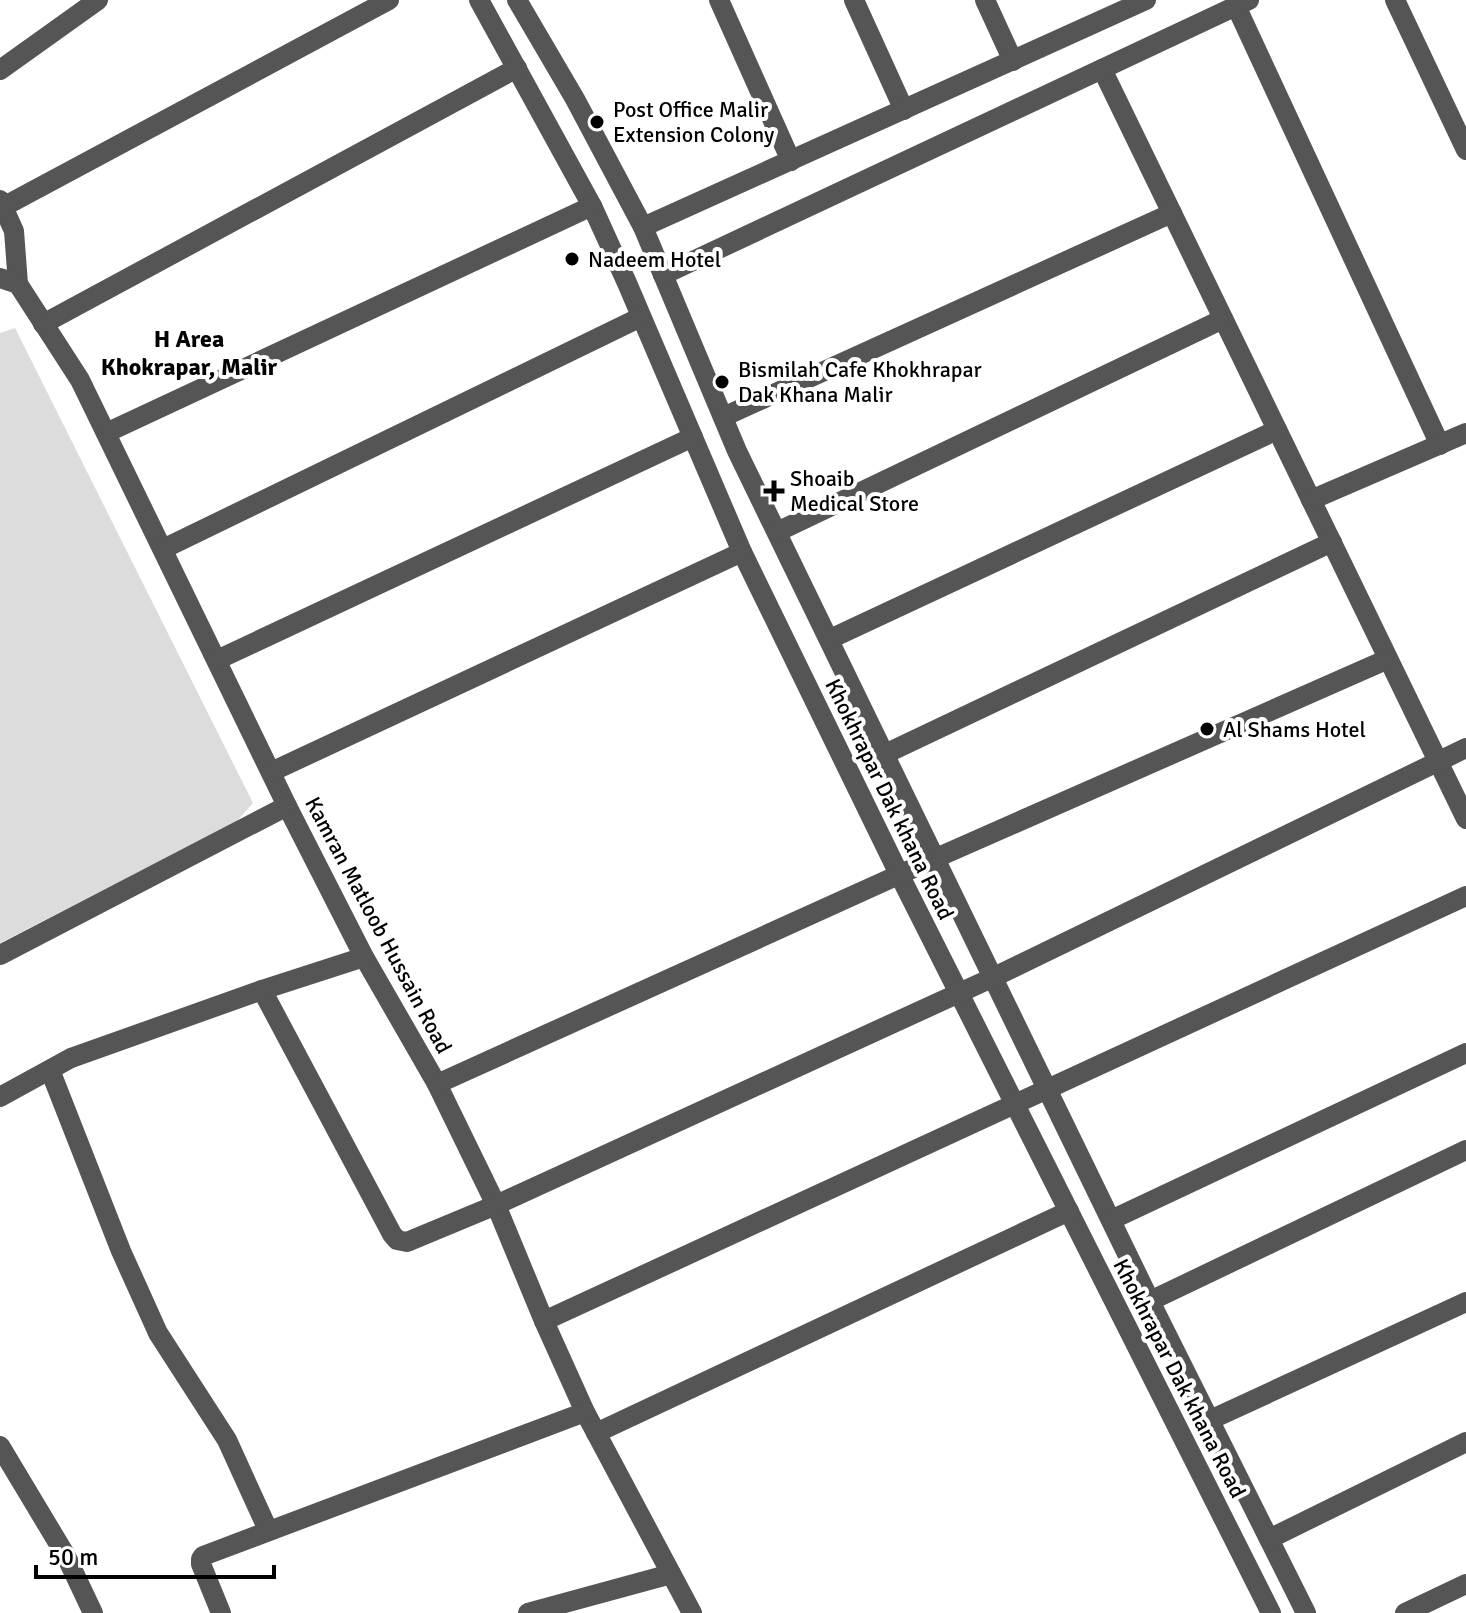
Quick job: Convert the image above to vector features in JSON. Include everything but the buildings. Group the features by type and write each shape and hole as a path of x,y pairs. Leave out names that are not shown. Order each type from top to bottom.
{"street":[{"path":"0,70 98,0"},
{"path":"9,281 14,231 1,204 389,0"},
{"name":"Khokhrapar Dak khana Road","path":"479,0 592,206 742,552 899,874 1271,1613"},
{"name":"Khokhrapar Dak khana Road","path":"517,0 575,99 643,227 723,417 777,532 1150,1301 1306,1613"},
{"path":"719,0 791,161"},
{"path":"854,0 904,110"},
{"path":"985,0 1013,61"},
{"path":"1395,0 1466,150"},
{"path":"643,227 1013,61 1135,2"},
{"path":"663,275 1242,3 1440,445"},
{"path":"43,324 517,68"},
{"path":"1102,69 1466,819"},
{"path":"106,433 592,206"},
{"path":"723,417 1172,213"},
{"name":"Kamran Matloob Hussain Road","path":"9,281 43,324 80,380 287,806 364,957 437,1084 496,1205 585,1412 692,1613"},
{"path":"163,549 641,317"},
{"path":"777,532 1223,319"},
{"path":"830,639 1277,430"},
{"path":"1311,500 1466,433"},
{"path":"217,660 693,437"},
{"path":"885,754 1332,542"},
{"path":"271,772 742,552"},
{"path":"437,1084 899,874 1388,659"},
{"path":"262,990 392,1234 397,1240 407,1242 496,1205 994,977 1466,748"},
{"path":"0,955 287,806"},
{"path":"544,1321 1466,896"},
{"path":"0,1097 71,1058 364,957"},
{"path":"1111,1220 1466,1053"},
{"path":"50,1070 121,1251 158,1333 227,1440 268,1530"},
{"path":"1150,1301 1466,1150"},
{"path":"596,1433 1069,1211"},
{"path":"1210,1420 1466,1302"},
{"path":"221,1613 201,1559 203,1556 585,1412"},
{"path":"1269,1539 1466,1442"},
{"path":"0,1446 66,1556 93,1613"},
{"path":"528,1613 671,1574"},
{"path":"1405,1613 1466,1584"}],"shaded area":[{"path":"15,328 253,803 236,822 0,943 0,333"}],"place":[{"name":"Post Office Malir Extension Colony","path":"597,122"},
{"name":"Nadeem Hotel","path":"572,259"},
{"name":"Bismilah Cafe Khokhrapar Dak Khana Malir","path":"722,382"},
{"name":"Shoaib Medical Store","path":"774,491"},
{"name":"Al Shams Hotel","path":"1207,729"}],"district":[{"name":"H Area Khokrapar, Malir","path":"189,353"}]}
